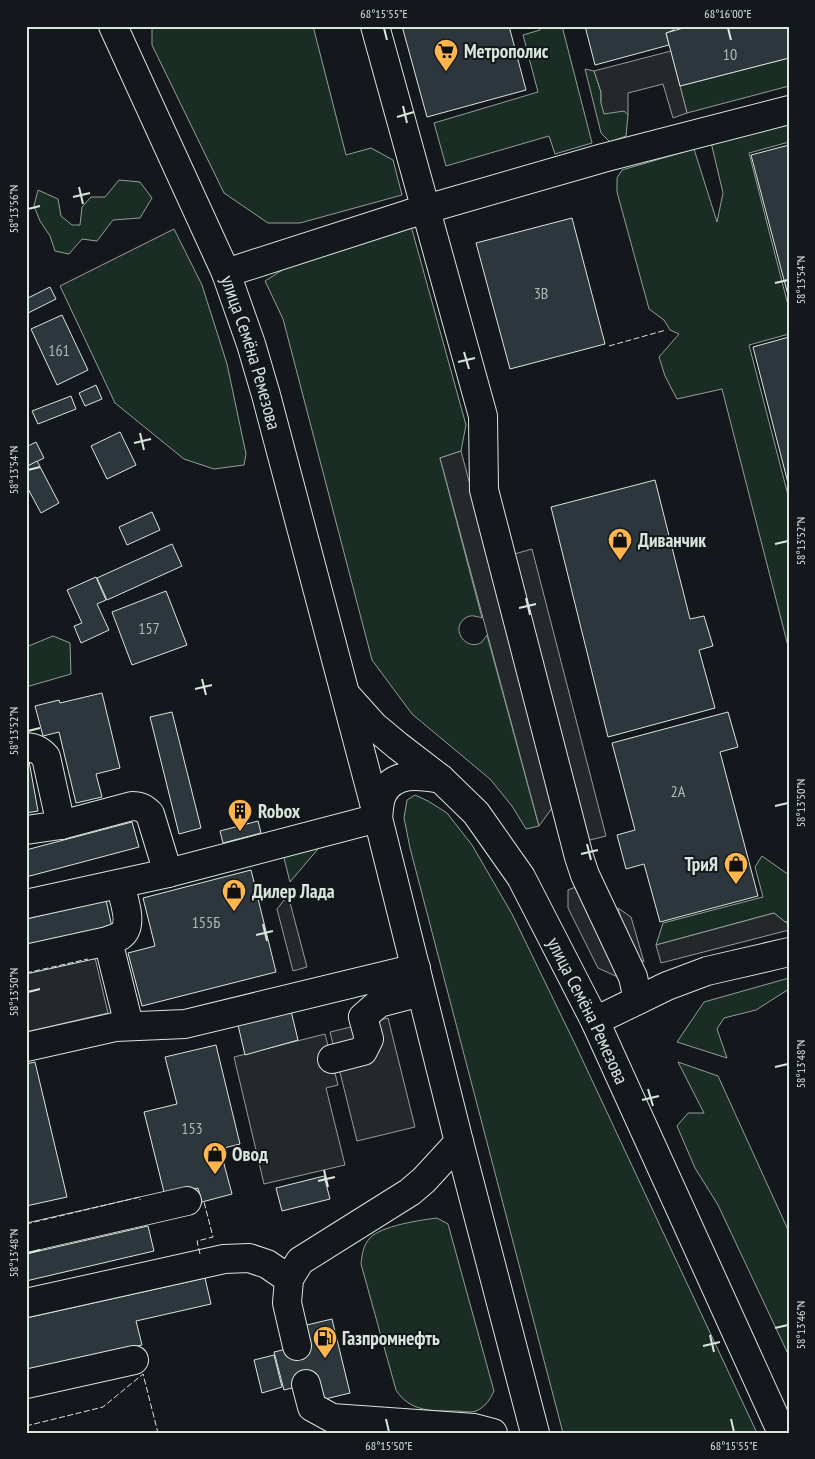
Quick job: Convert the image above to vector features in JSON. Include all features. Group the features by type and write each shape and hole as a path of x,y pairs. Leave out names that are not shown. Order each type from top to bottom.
{"main road":[{"name":"улица Семёна Ремезова","path":"114,26 226,273 251,344 346,694 459,1142 535,1433"},
{"path":"375,26 483,416 484,490 577,849 585,875 633,977 638,1000"},
{"path":"226,273 426,210 603,158 789,110"},
{"name":"улица Семёна Ремезова","path":"346,694 374,726 441,779 476,813 521,877 595,1021 782,1433"},
{"path":"26,747 36,748 46,757 60,825"},
{"path":"26,904 168,873 378,818 382,795 396,780 410,776 441,779"},
{"path":"26,830 60,825 132,806 139,806 150,814 168,873"},
{"path":"26,959 108,941 120,936 126,930 128,920 120,884"},
{"path":"108,941 129,1025"},
{"path":"595,1021 667,986 707,970 789,952"},
{"path":"26,1047 115,1027 185,1024 419,980"},
{"path":"332,1059 363,1050 369,1039 364,1017 379,1003 419,980"},
{"path":"297,1346 287,1303 289,1279 300,1261 410,1192 424,1180 459,1142"},
{"path":"26,1238 187,1201"},
{"path":"26,1303 224,1259 250,1258 267,1264 289,1279"},
{"path":"26,1384 134,1360"},
{"path":"306,1384 312,1407 332,1418 474,1428 493,1433"}],"green space":[{"path":"152,26 313,26 346,155 371,148 393,160 402,195 300,223 268,223 224,193 152,45"},
{"path":"539,26 562,26 592,143 555,154 549,136 446,166 434,123 538,92 523,35 540,30"},
{"path":"789,58 789,86 687,113 680,86"},
{"path":"585,69 594,71 601,92 601,103 624,111 628,115 626,136 610,142 601,133"},
{"path":"789,118 789,142 749,153 789,309 789,334 749,345 789,499 789,650 722,389 677,399 665,376 659,357 679,334 670,330 664,320 649,309 617,192 617,178 622,170 694,149 717,222 723,193 710,138"},
{"path":"119,180 140,182 152,198 140,218 113,220 97,241 82,239 69,254 55,251 50,236 40,221 34,206 38,190 58,199 61,216 72,225 80,225 82,207 91,197 105,197"},
{"path":"411,226 466,425 461,451 440,458 482,618 475,616 466,617 460,624 459,629 462,639 471,644 482,642 487,635 539,826 526,829 512,806 490,779 412,714 372,660 283,319 265,281 306,255"},
{"path":"174,229 202,285 227,364 246,454 244,465 214,469 184,459 115,403 60,286"},
{"path":"53,636 70,643 71,674 26,687 26,647"},
{"path":"415,795 447,813 472,845 512,914 576,1046 757,1433 563,1433 410,848 404,818 407,800"},
{"path":"316,841 318,849 290,882 282,850"},
{"path":"762,856 789,875 789,921 785,922 774,913 656,945 663,923 763,897 755,867"},
{"path":"789,978 789,989 756,1010 724,1018 717,1029 727,1058 677,1042 704,1002"},
{"path":"678,1062 718,1076 789,1232 789,1356 718,1205 695,1168 677,1126 688,1113 704,1113"},
{"path":"437,1218 448,1224 494,1391 485,1405 474,1412 422,1409 408,1403 396,1390 361,1264 366,1244 375,1234 401,1224"}],"shaded area":[{"path":"671,51 687,113 673,118 663,84 628,93 628,115 624,111 604,114 601,92 594,71"},
{"path":"461,451 555,804 539,826 440,458"},
{"path":"532,549 606,836 586,841 511,555"},
{"path":"578,886 620,978 598,968 568,908 568,890"},
{"path":"288,895 307,967 293,971 277,909"},
{"path":"618,908 631,917 644,962 630,952"},
{"path":"774,913 789,925 789,930 661,963 656,945"},
{"path":"95,958 108,1013 26,1032 26,973"},
{"path":"388,1018 415,1127 357,1141 330,1032"},
{"path":"325,1034 338,1085 326,1088 345,1165 264,1184 234,1057"}],"building":[{"path":"402,26 509,26 526,90 427,117"},
{"path":"585,26 673,26 674,30 666,33 669,45 595,65"},
{"path":"690,26 789,26 789,58 680,86 666,33"},
{"path":"789,145 789,299 751,155"},
{"path":"572,218 605,344 510,369 476,243"},
{"path":"50,287 56,299 26,314 26,299"},
{"path":"62,315 88,370 57,385 31,329"},
{"path":"789,337 789,487 753,347"},
{"path":"96,385 102,399 85,406 79,393"},
{"path":"71,396 76,409 38,424 32,411"},
{"path":"120,432 136,465 107,479 91,446"},
{"path":"36,442 44,458 26,467 26,447"},
{"path":"37,461 59,503 41,513 26,485 26,467"},
{"name":"Диванчик","path":"655,480 690,619 704,616 713,646 699,650 715,708 608,737 551,507"},
{"path":"152,512 160,530 127,545 119,527"},
{"path":"172,544 182,566 107,600 97,578"},
{"path":"96,577 106,600 97,604 109,630 81,643 74,626 82,623 67,590"},
{"path":"166,591 187,645 132,665 112,612"},
{"path":"102,693 120,768 96,774 102,797 76,803 59,732 43,736 35,706 59,700 60,703"},
{"path":"172,712 201,828 179,834 150,717"},
{"path":"728,712 738,747 720,752 758,896 660,922 644,864 626,869 617,835 635,830 612,743"},
{"path":"29,761 38,811 26,813 26,762"},
{"name":"Robox","path":"258,821 261,833 223,843 220,831"},
{"path":"132,822 139,847 26,877 26,850"},
{"path":"251,870 276,972 142,1006 128,953 155,946 143,898"},
{"path":"106,900 112,927 26,946 26,919"},
{"path":"291,1011 298,1040 245,1055 238,1025"},
{"path":"216,1045 240,1144 220,1149 232,1194 202,1202 198,1188 165,1196 144,1112 177,1104 165,1057"},
{"path":"35,1062 67,1197 26,1206 26,1064"},
{"path":"324,1176 330,1199 282,1211 276,1188"},
{"path":"148,1226 154,1251 26,1281 26,1254"},
{"path":"205,1278 211,1304 136,1321 142,1345 26,1371 26,1318"},
{"path":"332,1319 350,1393 313,1402 308,1384 284,1390 274,1352 299,1346 294,1328"},
{"path":"274,1355 282,1387 262,1393 254,1360"}],"tunnel":[{"path":"297,1346 306,1384"}],"fence":[{"path":"609,346 666,330"},
{"path":"26,973 88,959"},
{"path":"26,1224 140,1197 140,1200"},
{"path":"200,1254 197,1241 213,1237 204,1202"},
{"path":"26,1426 103,1407 143,1374 158,1433"}],"place":[{"name":"Метрополис","path":"446,72"},
{"name":"Диванчик","path":"620,561"},
{"name":"Robox","path":"240,832"},
{"name":"ТриЯ","path":"736,885"},
{"name":"Дилер Лада","path":"234,912"},
{"name":"Овод","path":"215,1175"},
{"name":"Газпромнефть","path":"325,1359"}]}
